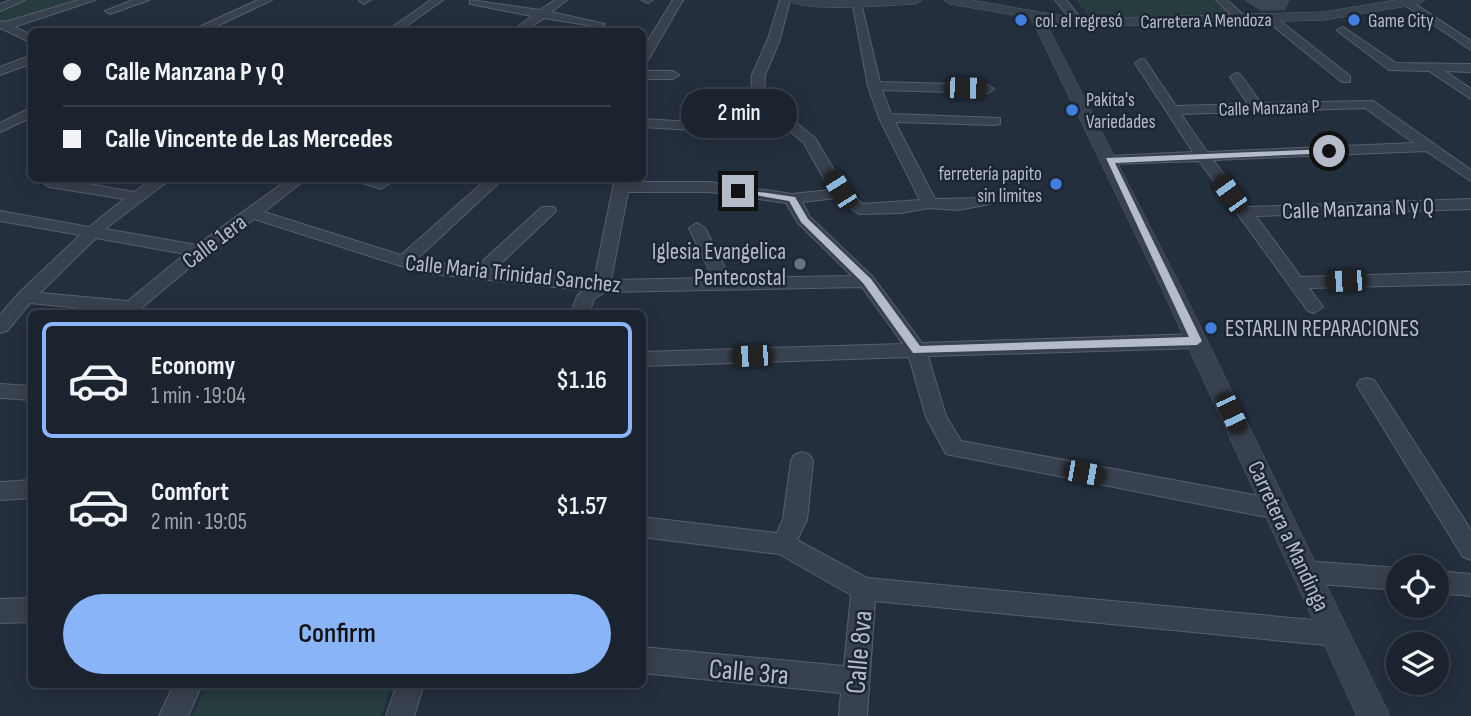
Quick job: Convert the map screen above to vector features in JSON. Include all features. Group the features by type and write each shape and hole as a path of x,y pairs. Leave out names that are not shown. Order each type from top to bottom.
{"street":[{"path":"0,8 20,0"},
{"path":"5,30 90,0"},
{"path":"110,11 144,0"},
{"path":"202,28 267,0"},
{"path":"396,28 438,0"},
{"path":"522,28 562,0"},
{"path":"646,53 678,0"},
{"path":"785,0 774,39 760,71 756,90 758,98 810,141 840,193 859,208 901,208 929,203 958,205 985,201"},
{"path":"793,0 916,0"},
{"name":"Carretera A Mendoza","path":"950,0 1079,23 1344,15 1409,1"},
{"path":"1060,0 1079,23"},
{"path":"1222,0 1243,20"},
{"path":"1409,1 1471,46"},
{"path":"474,2 599,24"},
{"path":"856,2 874,86 886,118 929,203"},
{"name":"Carretera a Mandinga","path":"1036,16 1197,341 1374,716"},
{"path":"1270,19 1346,79"},
{"path":"5,30 28,39"},
{"path":"1343,30 1394,67 1471,68"},
{"path":"0,71 28,60"},
{"path":"1141,63 1203,156 1314,307"},
{"path":"1434,69 1471,96"},
{"path":"646,75 673,75"},
{"path":"1236,77 1257,107"},
{"path":"874,86 988,89"},
{"name":"Calle Manzana P","path":"1171,110 1368,104 1430,147"},
{"path":"646,122 692,125 772,110"},
{"path":"0,128 28,113"},
{"path":"886,118 995,121"},
{"path":"1109,160 1430,147 1471,177"},
{"path":"49,182 138,197"},
{"path":"0,327 24,297 94,233 159,182"},
{"name":"Calle 1era","path":"24,297 132,307 200,251 294,182"},
{"path":"402,263 493,182"},
{"path":"581,310 586,296 601,286 623,183 710,187 792,199 840,193"},
{"path":"792,199 804,220 867,281 917,350 936,417 954,448 1276,509"},
{"name":"Calle Manzana N y Q","path":"1244,212 1471,204"},
{"path":"480,273 548,210"},
{"name":"Calle Maria Trinidad Sanchez","path":"251,213 402,263 480,273 601,286 867,281"},
{"path":"0,216 200,251"},
{"path":"697,228 724,284"},
{"path":"1296,283 1471,278"},
{"path":"646,359 1197,341"},
{"path":"1367,386 1471,550"},
{"path":"0,391 28,393"},
{"path":"783,544 795,520 802,461"},
{"path":"0,491 28,489"},
{"path":"646,527 783,544 864,589 1335,634"},
{"path":"1306,572 1386,578"},
{"path":"1449,583 1471,585"},
{"name":"Calle 8va","path":"853,716 864,589"},
{"path":"0,611 28,610"},
{"name":"Calle 3ra","path":"646,660 856,681"},
{"path":"173,716 186,688"},
{"path":"400,716 410,688"}],"green space":[{"path":"26,0 82,0 9,23 0,18 0,10"},
{"path":"1076,0 1216,0 1236,18 1091,19"},
{"path":"206,688 391,688 381,716 192,716"}],"place":[{"name":"col. el regresó","path":"1021,20"},
{"name":"Game City","path":"1354,20"},
{"name":"Pakita's Variedades","path":"1072,110"},
{"name":"ferretería papito sin limites","path":"1056,184"},
{"name":"Iglesia Evangelica Pentecostal","path":"800,264"},
{"name":"ESTARLIN REPARACIONES","path":"1211,328"}],"route":[{"path":"738,191 792,199 804,220 867,281 917,350 1197,341 1109,160 1329,151"}]}
